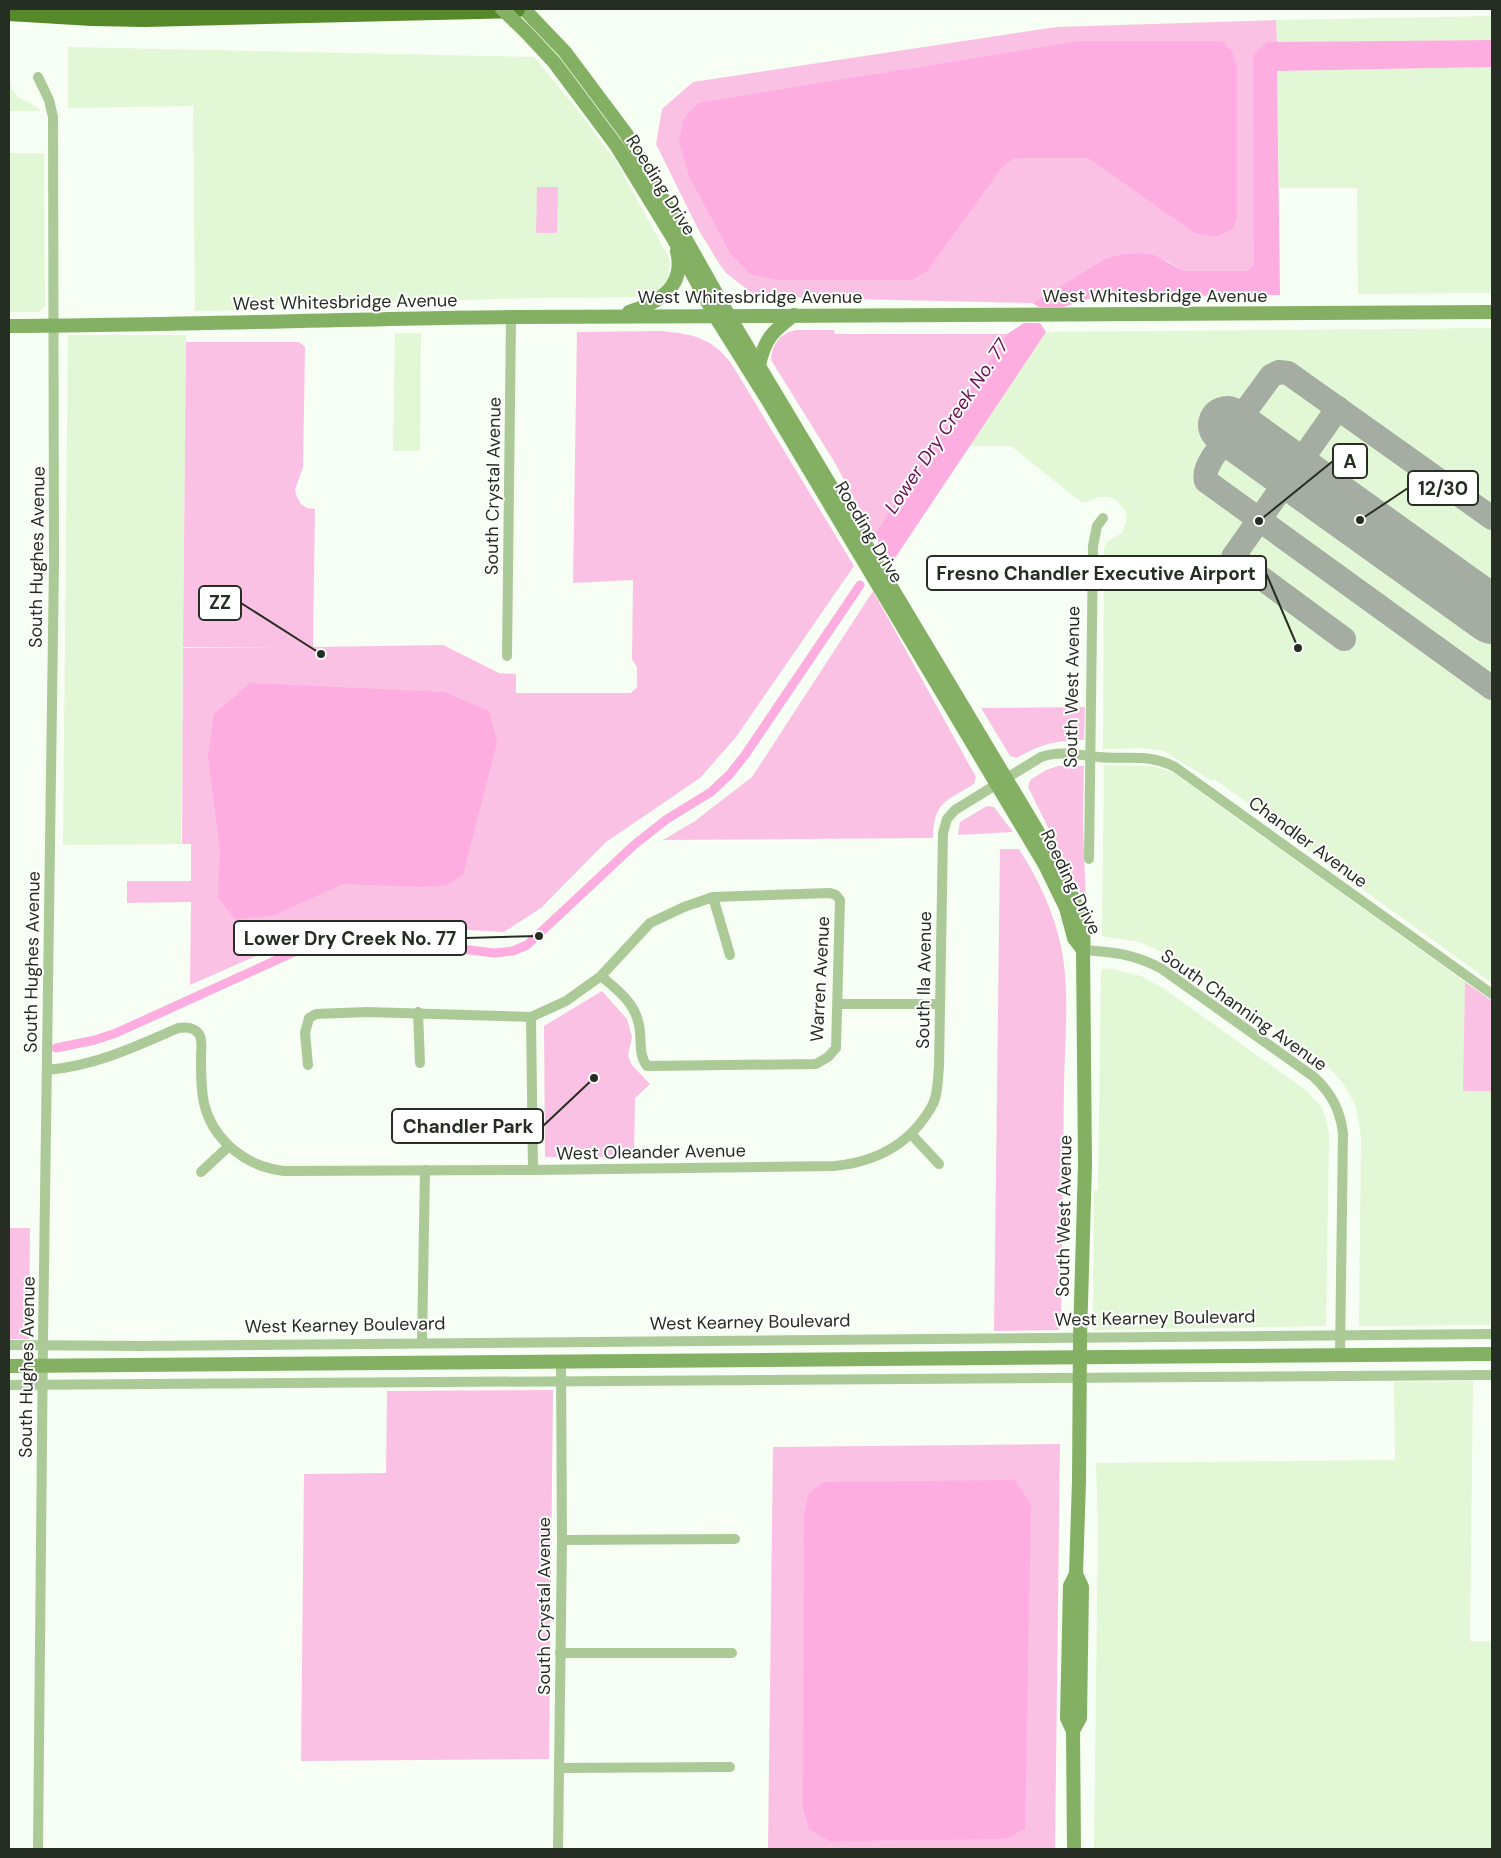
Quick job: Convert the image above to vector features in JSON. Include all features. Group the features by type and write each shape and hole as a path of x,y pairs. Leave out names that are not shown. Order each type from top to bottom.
{"highway":[{"path":"9,12 144,18 516,9"}],"main road":[{"name":"Roeding Drive","path":"502,9 525,30 554,62 616,146 722,316 759,365 1002,781 1057,888 1066,908 1074,938 1082,950"},
{"name":"Roeding Drive","path":"524,9 565,52 627,136 770,404 1002,781"},
{"path":"616,317 651,304 665,294 675,282 680,264 673,238"},
{"name":"West Whitesbridge Avenue","path":"9,326 511,317 1055,316 1492,312"},
{"path":"759,365 763,349 770,335 794,315"},
{"name":"South West Avenue","path":"1074,1849 1072,1731 1067,1718 1070,1586 1076,1574 1085,1164 1082,950"},
{"path":"9,1366 1492,1354"}],"street":[{"name":"South Hughes Avenue","path":"38,77 49,100 53,117 54,326 54,562 38,1849"},
{"name":"South Crystal Avenue","path":"507,656 511,317"},
{"name":"South West Avenue","path":"1089,859 1093,546 1097,526 1103,518"},
{"name":"Chandler Avenue","path":"947,819 968,800 1041,757 1050,754 1076,753 1099,757 1150,758 1158,760 1175,767 1492,994"},
{"name":"South Ila Avenue","path":"911,1134 934,1103 939,1066 943,833 947,819"},
{"name":"Warren Avenue","path":"601,976 625,997 638,1020 641,1059 646,1066 816,1064 828,1057 836,1048 840,900 836,895 830,893 713,897"},
{"path":"308,1065 305,1033 310,1018 316,1014 418,1012 531,1017 566,1001 601,976 650,923 684,907 713,897 730,956"},
{"name":"South Channing Avenue","path":"1082,950 1122,953 1150,962 1314,1077 1331,1095 1338,1108 1343,1133 1340,1356"},
{"path":"838,1004 940,1004"},
{"path":"418,1012 420,1063"},
{"path":"531,1017 533,1170"},
{"name":"West Oleander Avenue","path":"47,1070 94,1062 124,1052 178,1028 184,1027 196,1030 201,1038 201,1088 206,1114 213,1128 238,1154 257,1165 284,1171 533,1170 842,1165 856,1164 875,1158 911,1134"},
{"path":"911,1134 939,1164"},
{"path":"201,1172 229,1146"},
{"path":"422,1343 425,1170"},
{"name":"West Kearney Boulevard","path":"9,1345 141,1346 1492,1334"},
{"name":"South Crystal Avenue","path":"558,1849 562,1540 561,1362"},
{"path":"9,1385 1492,1375"},
{"path":"562,1540 735,1539"},
{"path":"560,1653 732,1653"},
{"path":"559,1768 730,1767"}],"shaded area":[{"path":"1492,16 1492,40 1277,42 1276,20"},
{"path":"1276,20 1277,42 1266,42 1254,264 1247,271 1184,271 1167,261 1138,253 1106,258 1032,303 757,297 726,273 720,265 698,229 656,144 662,109 693,82 1056,27"},
{"path":"1492,40 1492,67 1277,71 1280,295 1095,297 1063,307 1039,307 1032,303 1106,258 1122,254 1154,255 1184,271 1247,271 1254,264 1253,55 1266,42"},
{"path":"1079,41 1222,41 1232,51 1237,67 1237,217 1233,229 1215,237 1195,233 1088,158 1014,158 1003,166 927,271 912,280 777,280 750,274 730,253 689,176 679,142 683,120 698,103"},
{"path":"68,47 534,57 576,108 617,163 669,258 670,265 667,280 657,292 643,297 532,298 251,306 250,310 195,311 193,106 68,108"},
{"path":"1492,67 1492,293 1358,294 1357,188 1279,188 1277,71"},
{"path":"9,78 11,87 18,97 41,111 9,111"},
{"path":"9,153 44,153 45,306 39,312 9,312"},
{"path":"537,187 558,187 557,233 536,233"},
{"path":"1024,323 1040,323 1046,332 891,564 874,535 1007,334"},
{"path":"1492,328 1492,983 1358,886 1361,879 1344,867 1339,873 1297,842 1299,839 1214,779 1212,781 1164,751 1143,748 1103,749 1104,548 1107,542 1122,533 1127,519 1126,511 1118,502 1109,497 1097,497 1088,502 1081,502 1011,446 970,446 1046,332"},
{"path":"834,330 835,334 1007,334 874,535 835,463 771,360 773,349 778,340 790,331"},
{"path":"660,331 700,338 724,354 854,566 736,737 700,778 606,842 541,908 504,932 324,926 190,985 191,902 127,903 127,881 191,881 191,844 182,844 183,648 291,647 183,647 186,342 299,342 305,347 303,467 295,490 301,504 307,508 315,509 313,647 443,645 499,673 516,674 516,693 631,693 637,687 637,667 632,659 633,580 573,583 577,332"},
{"path":"395,333 421,333 420,451 393,451"},
{"path":"68,335 186,335 181,844 63,845"},
{"path":"873,591 976,777 974,784 949,799 939,809 936,816 933,838 663,840 695,821 752,777"},
{"path":"250,683 444,692 489,711 497,742 463,875 445,886 343,884 272,916 235,919 218,897 220,851 208,755 214,714"},
{"path":"1085,707 1084,740 1049,744 1017,758 1010,756 981,708"},
{"path":"1104,765 1153,766 1174,773 1465,982 1464,1091 1492,1091 1492,1325 1359,1326 1361,1137 1355,1104 1343,1083 1327,1066 1177,959 1140,942 1102,936"},
{"path":"1058,766 1084,766 1083,825 1086,904 1028,787 1030,780 1046,770"},
{"path":"987,806 994,807 1013,832 958,835 960,822"},
{"path":"1000,849 1019,849 1033,872 1054,920 1064,963 1066,1014 1061,1327 1058,1330 994,1331"},
{"path":"1107,968 1141,976 1163,988 1307,1091 1322,1108 1329,1135 1326,1326 1093,1330 1094,1191 1098,1190 1101,971"},
{"path":"1465,982 1492,1001 1492,1091 1463,1091"},
{"path":"602,991 627,1019 632,1037 628,1055 631,1064 650,1084 635,1098 634,1157 545,1157 544,1026"},
{"path":"9,1228 30,1228 29,1339 9,1339"},
{"path":"1473,1381 1470,1641 1492,1641 1492,1849 1094,1849 1098,1529 1096,1463 1395,1460 1394,1382"},
{"path":"553,1390 549,1759 301,1761 304,1474 386,1473 387,1391"},
{"path":"1060,1444 1055,1849 768,1849 773,1447"},
{"path":"1015,1480 1031,1504 1025,1829 1005,1839 829,1841 809,1829 803,1809 804,1514 809,1493 824,1482"}],"waterway":[{"name":"Lower Dry Creek No. 77","path":"56,1048 95,1040 116,1033 303,948 325,941 344,941 359,944 430,945 494,953 513,951 527,945 634,845 667,819 711,792 730,774 745,755 860,585"}],"taxiway":[{"path":"1255,445 1242,429 1241,417 1271,376 1279,372 1288,373 1492,518"},
{"path":"1338,408 1233,557 1344,639"},
{"path":"1255,445 1238,440 1227,442 1217,451 1209,463 1205,476 1206,481 1492,688"}],"runway":[{"path":"1227,425 1492,615"}],"place":[{"name":"12/30","path":"1360,520"},
{"name":"A","path":"1259,521"},
{"name":"Fresno Chandler Executive Airport","path":"1298,648"},
{"name":"ZZ","path":"321,654"},
{"name":"Lower Dry Creek No. 77","path":"539,936"},
{"name":"Chandler Park","path":"594,1078"}]}
